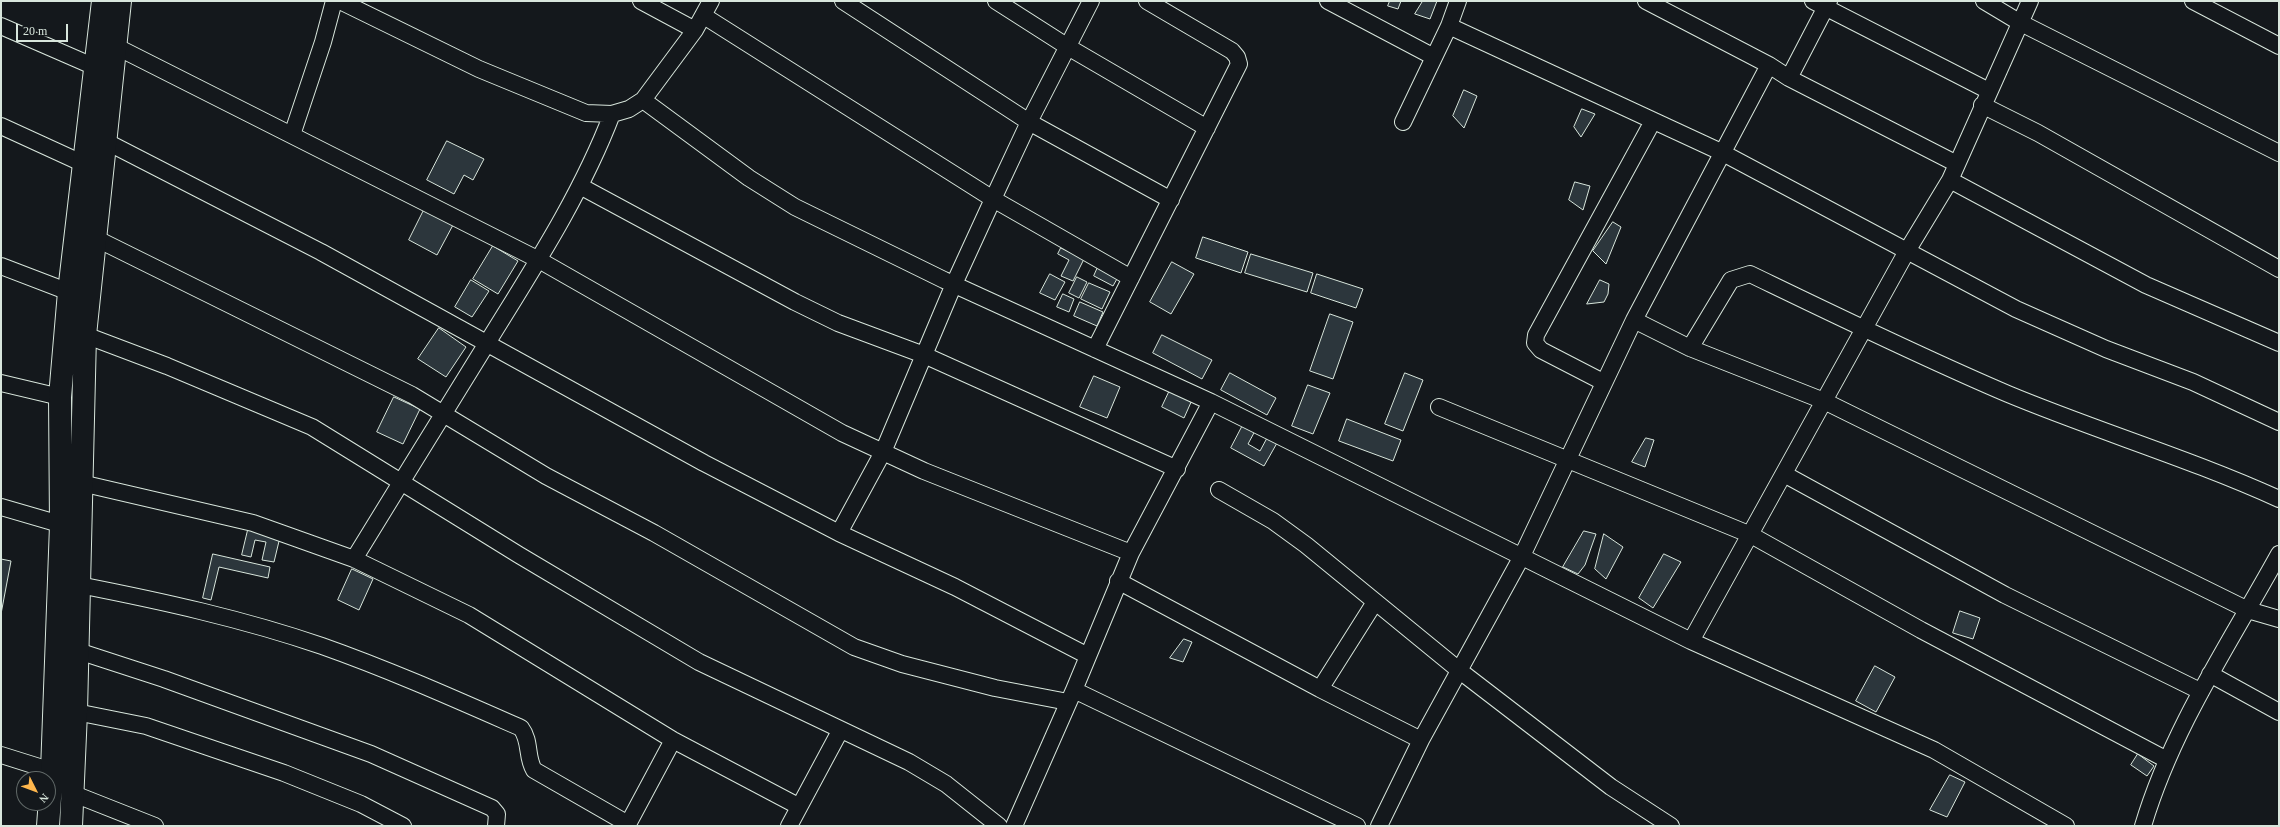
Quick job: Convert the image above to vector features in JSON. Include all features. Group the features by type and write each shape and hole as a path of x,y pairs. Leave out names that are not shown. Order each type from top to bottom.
{"main road":[{"path":"52,771 70,527 81,483 85,336 84,164 103,1"},
{"path":"71,826 74,794 79,585 70,527 60,397 69,292 85,236 104,141 120,1"},
{"path":"48,826 49,811"}],"street":[{"path":"292,135 324,42 334,1"},
{"path":"340,1 479,69 586,114 612,114 629,109 643,100 695,30 704,16 710,1"},
{"path":"641,1 695,30"},
{"path":"843,1 1029,122 1171,200"},
{"path":"996,1 1068,47 1207,128"},
{"path":"839,533 883,452 954,284 993,199 1029,122 1091,1"},
{"path":"1095,349 1239,64 1237,57 1232,51 1147,1"},
{"path":"1328,1 1434,57"},
{"path":"1403,122 1449,26 1458,1"},
{"path":"1646,1 1769,65 1789,78 1956,164"},
{"path":"1984,1 2019,22 2279,153"},
{"path":"1691,641 1907,251 1950,180 2019,22 2030,1"},
{"path":"2193,1 2279,46"},
{"path":"1789,78 1822,3 1986,98 2038,133 2279,269"},
{"path":"704,16 993,199 1131,278"},
{"path":"1,26 95,67"},
{"path":"1449,26 1721,152 2016,309 2106,349 2193,382 2279,422"},
{"path":"115,46 539,260 842,433 924,471 1130,552"},
{"path":"1379,826 1421,740 1521,558 1569,459 1603,382 1634,320 1721,152 1769,65"},
{"path":"643,100 750,178 795,207 954,284 1211,402 1521,558 1691,641 1934,750 2066,826"},
{"path":"354,559 539,260 599,148 612,114"},
{"path":"1603,382 1541,350 1535,343 1536,335 1653,121"},
{"path":"1,126 84,164"},
{"path":"104,141 320,252 704,463 839,533 955,587 1088,656"},
{"path":"1950,180 2146,285 2279,343"},
{"path":"580,186 794,302 838,323 924,355 1177,469"},
{"path":"85,236 412,396 443,413 546,476 654,533 854,647 902,664 995,688 1071,696 1348,824"},
{"path":"1,266 69,292"},
{"path":"1690,348 1731,280 1750,274 1864,329 2008,394 2155,451 2232,477 2279,499"},
{"path":"1634,320 1690,348 1824,401 2248,610 2279,619"},
{"path":"85,336 174,369 312,427 402,481 518,555 699,662 840,731 916,766 946,784 1000,826"},
{"path":"1,383 60,397"},
{"path":"1014,826 1088,656 1130,552 1177,469 1211,402"},
{"path":"1439,407 1569,459 1750,535 1922,630 2167,760"},
{"path":"1784,474 2005,595 2200,690"},
{"path":"81,483 253,523 354,559 469,615 503,635 564,675 673,740 798,806"},
{"path":"1219,490 1273,521 1306,545 1460,671 1611,787 1671,826"},
{"path":"1,507 70,527"},
{"path":"2144,826 2167,760 2200,690 2248,610 2279,554"},
{"path":"1118,581 1320,689 1421,740"},
{"path":"79,585 181,605 322,646 442,693 521,728 526,735 531,765 534,770 627,825 673,740"},
{"path":"1320,689 1375,602"},
{"path":"78,651 164,679 372,754 492,808 496,814 496,826"},
{"path":"2210,674 2279,712"},
{"path":"76,712 146,726 284,773 361,804 403,826"},
{"path":"788,826 840,731"},
{"path":"1,755 52,771"},
{"path":"74,794 155,826"}],"building":[{"path":"1390,1 1401,1 1398,9 1388,6"},
{"path":"1423,1 1437,1 1430,19 1415,14"},
{"path":"1464,90 1477,96 1464,128 1453,116"},
{"path":"1582,109 1595,114 1581,137 1574,127"},
{"path":"447,141 484,159 473,180 464,175 454,194 427,180"},
{"path":"1575,182 1590,186 1583,210 1569,200"},
{"path":"424,210 453,225 437,255 409,240"},
{"path":"1613,222 1621,227 1606,264 1593,251"},
{"path":"1203,237 1248,252 1241,273 1196,258"},
{"path":"493,246 518,261 498,294 473,279"},
{"path":"1061,248 1084,259 1073,281 1061,276 1069,260 1058,254"},
{"path":"1251,254 1313,273 1307,292 1245,273"},
{"path":"1172,262 1194,274 1171,314 1150,302"},
{"path":"1098,267 1118,277 1113,286 1094,276"},
{"path":"1050,274 1065,282 1055,300 1040,293"},
{"path":"1317,274 1363,289 1356,308 1311,293"},
{"path":"1077,277 1087,282 1079,298 1069,293"},
{"path":"471,280 489,291 472,317 455,307"},
{"path":"1600,280 1609,284 1608,294 1604,302 1587,304"},
{"path":"1089,283 1110,292 1102,309 1081,299"},
{"path":"1063,294 1074,299 1069,312 1057,307"},
{"path":"1080,302 1103,312 1097,326 1074,316"},
{"path":"1330,314 1353,322 1333,379 1310,371"},
{"path":"439,328 466,347 446,377 418,359"},
{"path":"1162,335 1212,360 1202,379 1153,353"},
{"path":"1230,373 1276,398 1267,415 1221,390"},
{"path":"1405,373 1423,380 1403,431 1385,424"},
{"path":"1094,376 1120,387 1107,418 1080,407"},
{"path":"1308,385 1330,393 1313,434 1292,426"},
{"path":"1170,390 1192,400 1184,418 1162,407"},
{"path":"394,397 420,409 403,444 377,432"},
{"path":"1347,419 1401,440 1393,461 1339,441"},
{"path":"1243,425 1255,431 1248,444 1260,451 1267,438 1277,443 1264,466 1231,448"},
{"path":"1646,438 1654,440 1645,467 1632,462"},
{"path":"248,530 280,537 274,562 262,560 266,542 255,540 251,557 242,555"},
{"path":"1584,531 1596,534 1585,565 1578,574 1563,567"},
{"path":"1604,534 1623,547 1606,579 1595,569"},
{"path":"213,554 270,567 268,578 219,567 211,600 203,598"},
{"path":"1664,554 1681,562 1653,608 1639,598"},
{"path":"1,559 11,561 1,614"},
{"path":"352,569 373,579 359,610 338,600"},
{"path":"1960,611 1980,618 1973,639 1953,633"},
{"path":"1184,639 1192,642 1183,662 1170,658"},
{"path":"1875,666 1895,677 1876,712 1856,701"},
{"path":"2138,754 2154,766 2147,776 2131,765"},
{"path":"1950,775 1965,782 1947,817 1930,810"}]}
